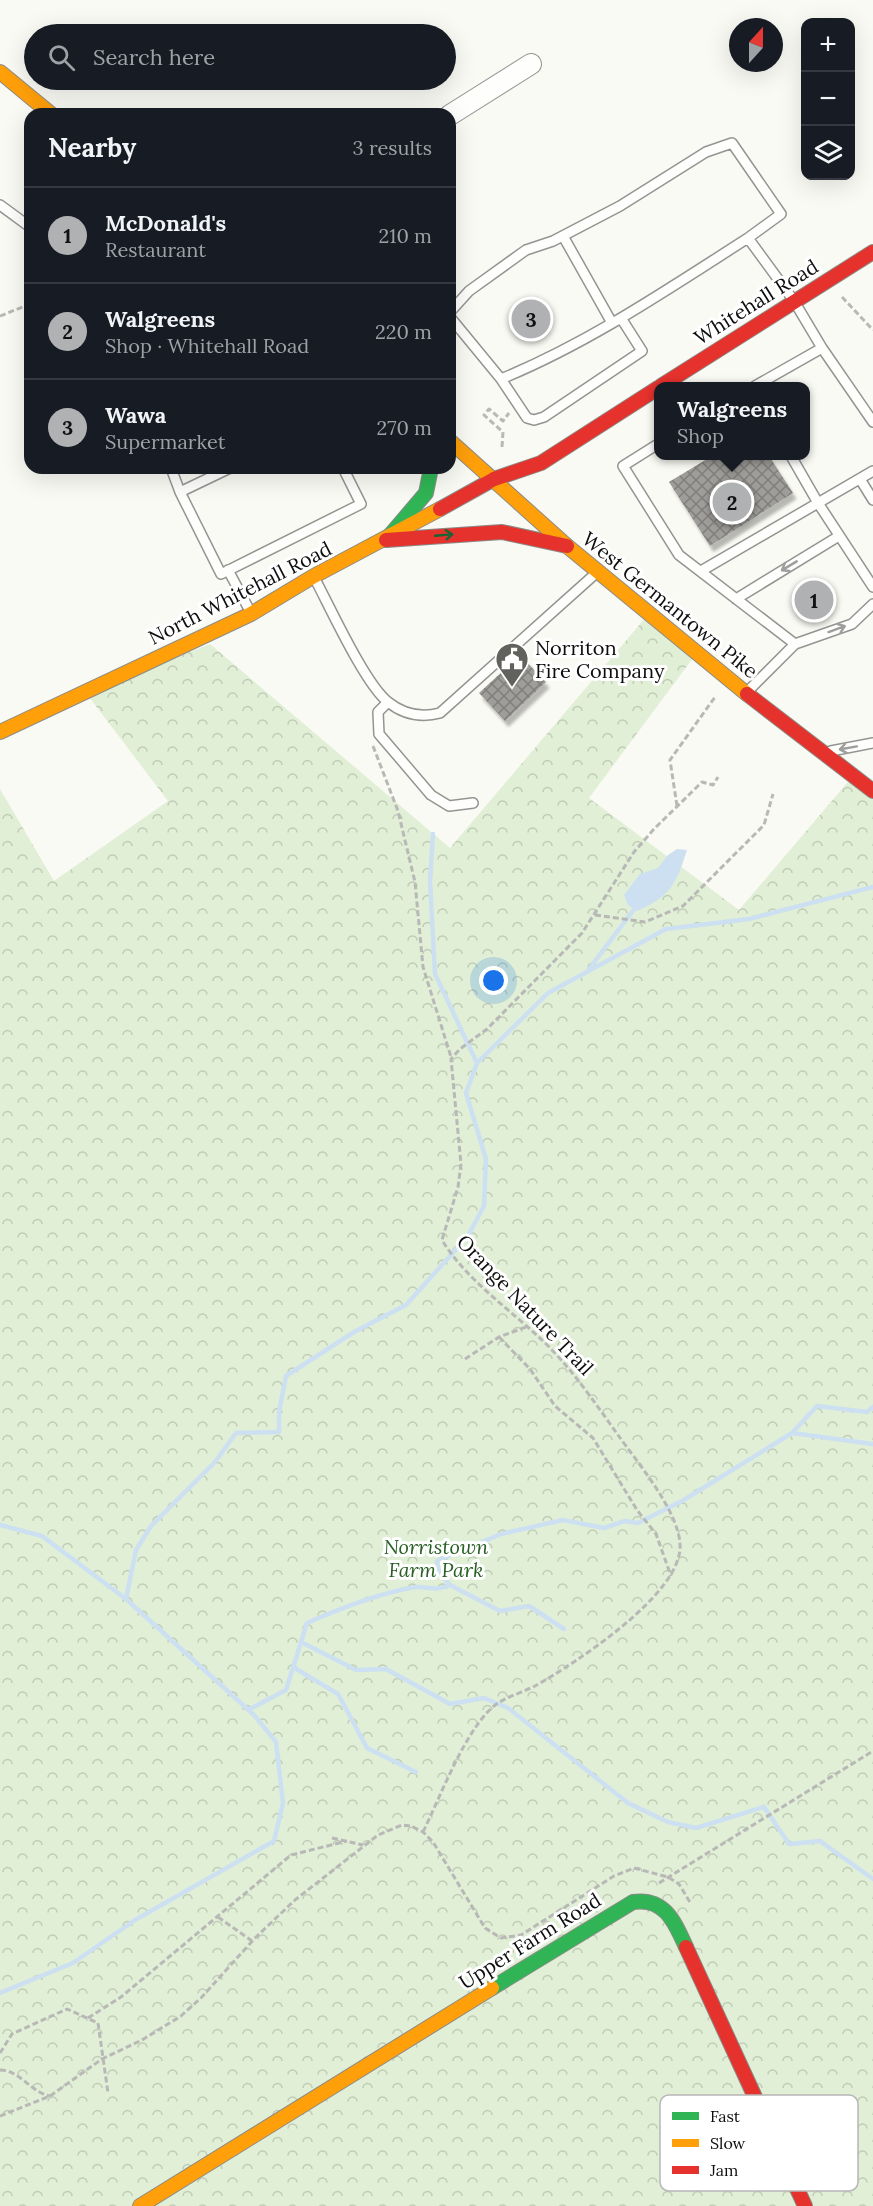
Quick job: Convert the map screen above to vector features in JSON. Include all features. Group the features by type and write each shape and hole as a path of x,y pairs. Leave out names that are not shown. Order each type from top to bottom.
{"main road":[{"path":"0,72 44,108"},
{"name":"Whitehall Road","path":"668,382 873,252"},
{"name":"Whitehall Road","path":"494,479 542,463 654,391"},
{"name":"West Germantown Pike","path":"456,446 598,572 746,693 873,791"},
{"path":"386,540 426,493 430,474"},
{"name":"North Whitehall Road","path":"0,732 251,614 314,576 386,540 494,479"},
{"path":"386,540 501,532 567,546"},
{"name":"Upper Farm Road","path":"140,2206 627,1905 645,1900 655,1903 671,1915 754,2095"},
{"name":"Upper Farm Road","path":"798,2191 805,2206"}],"street":[{"path":"456,111 531,64"}],"lane":[{"path":"456,305 468,291 526,250 563,236 620,206 706,152 732,143 782,214 621,318 550,359 501,379"},
{"path":"0,205 24,223"},
{"path":"563,236 612,323"},
{"path":"748,238 794,301 822,348 873,422"},
{"path":"456,324 501,379 527,418 544,417 642,351 621,318"},
{"path":"764,382 822,348"},
{"path":"654,446 622,465 679,555 795,644"},
{"path":"793,460 818,503 873,587"},
{"path":"700,571 873,471"},
{"path":"173,474 221,574 361,504 346,474"},
{"path":"180,492 218,474"},
{"path":"860,479 873,500"},
{"path":"736,599 839,536"},
{"path":"228,570 251,614"},
{"path":"314,576 373,684 388,702 417,715 428,716 440,713 598,572"},
{"path":"746,693 795,644 852,624 873,604"},
{"path":"388,702 378,712 380,734 431,795 449,806 473,803"},
{"path":"822,752 873,743"}],"path":[{"path":"831,278 846,303 873,330"},
{"path":"0,316 24,306"},
{"path":"502,447 503,432 484,415 489,409 503,420 516,403"},
{"path":"677,806 670,760 729,678"},
{"path":"380,734 372,748 398,812 415,882 423,968 451,1059 508,1008 582,933 634,852 677,806 702,782 713,785 718,777"},
{"path":"595,915 645,922 683,906 764,825 772,794"},
{"name":"Orange Nature Trail","path":"423,1832 458,1759 486,1715 498,1703 535,1686 584,1654 651,1602 671,1576 678,1562 681,1546 671,1515 639,1465 567,1365 470,1274 449,1252 442,1240 442,1231 458,1186 461,1164 451,1059"},
{"path":"465,1359 499,1337 526,1327"},
{"path":"499,1337 530,1370 555,1406 593,1438 637,1510 656,1534 671,1576"},
{"path":"668,1877 873,1751"},
{"path":"0,2116 50,2096 102,2059 142,2040 181,2016 201,1998 252,1941 295,1900 363,1845 389,1829 402,1825 423,1832 433,1842 485,1928 501,1938 520,1935 625,1870 645,1869 668,1877 679,1884 695,1913"},
{"path":"332,1838 363,1845"},
{"path":"87,2018 121,1997 291,1855 347,1841"},
{"path":"218,1917 252,1941"},
{"path":"0,2053 12,2034 67,2009 98,2023 108,2092"},
{"path":"0,2070 8,2070 33,2090 50,2096"}],"green space":[{"name":"Norristown Farm Park","path":"652,610 696,654 589,798 739,910 853,776 873,792 873,2206 0,2206 0,789 54,881 168,801 86,693 210,644 450,848"}],"water":[{"path":"677,849 687,850 671,888 658,900 637,911 628,905 624,895 640,874 658,868 668,855"}],"building":[{"path":"705,460 772,460 793,493 710,546 669,482"},
{"name":"Norriton Fire Company","path":"520,655 546,682 505,721 479,693"}],"waterway":[{"path":"433,834 430,881 435,974 477,1063"},
{"path":"126,1599 136,1550 151,1526 215,1462 236,1433 279,1432 279,1412 286,1376 354,1332 406,1305 468,1236 484,1206 486,1159 466,1093 477,1063 548,993 666,929 749,919 873,887"},
{"path":"589,969 638,904"},
{"path":"792,1433 817,1406 867,1412 873,1407"},
{"path":"248,1710 286,1690 307,1623 383,1594 416,1587 438,1588 450,1585 438,1570 437,1561 501,1534 563,1520 604,1528 625,1521 638,1523 682,1501 792,1433 873,1444"},
{"path":"0,1525 42,1536 126,1599 254,1715 276,1742 283,1803 274,1841 135,1920 73,1963 0,1993"},
{"path":"450,1585 500,1611 529,1606 564,1629"},
{"path":"301,1642 356,1670 386,1669 450,1704 484,1698 508,1708 628,1803 668,1822 696,1828 764,1807 789,1844 820,1841 873,1879"},
{"path":"293,1667 338,1694 367,1748 416,1772"}],"traffic: fast":[{"path":"386,540 426,493 430,474"},
{"path":"492,1988 633,1902 644,1902 661,1908 673,1921 686,1947"}],"traffic: slow":[{"path":"0,72 44,108"},
{"path":"456,446 567,546 747,694"},
{"path":"0,732 251,614 314,576 440,509"},
{"path":"140,2206 492,1988"}],"traffic: jam":[{"path":"667,382 873,252"},
{"path":"440,509 494,479 541,463 654,391"},
{"path":"386,540 502,532 567,546"},
{"path":"747,694 873,791"},
{"path":"686,1947 754,2095"},
{"path":"798,2191 805,2206"}],"place":[{"name":"Wawa","path":"531,319"},
{"name":"Walgreens","path":"732,502"},
{"name":"McDonald's","path":"814,600"},
{"name":"Norriton Fire Company","path":"512,688"}]}
